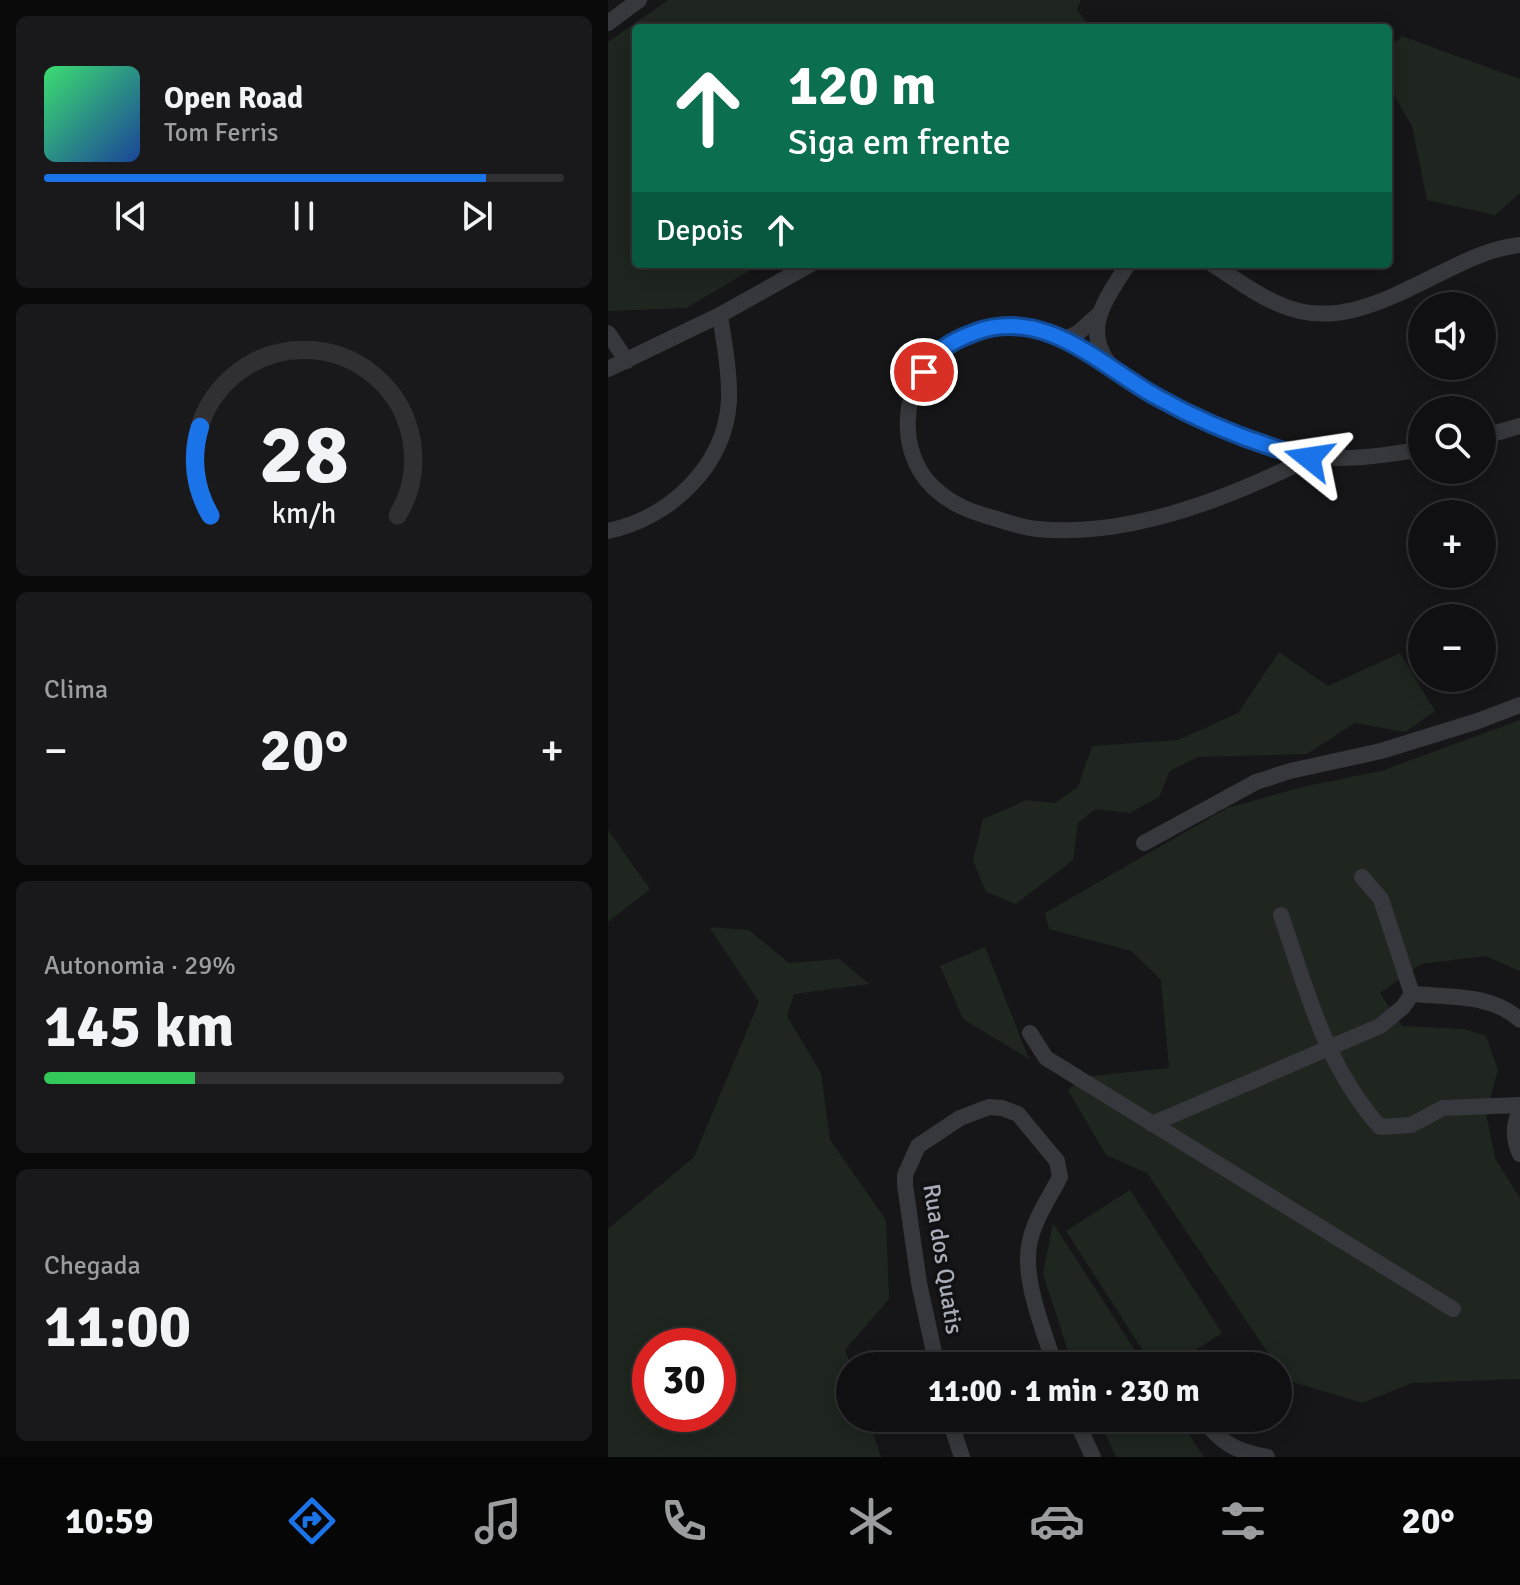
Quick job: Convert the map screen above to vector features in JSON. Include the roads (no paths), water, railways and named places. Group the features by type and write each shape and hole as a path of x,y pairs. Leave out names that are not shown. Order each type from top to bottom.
{"street":[{"path":"608,23 623,6 639,0"},
{"path":"1219,268 1282,306 1303,312 1337,314 1383,301 1478,255 1520,245"},
{"path":"608,369 720,315 804,268"},
{"path":"1064,339 1078,333 1098,315 1126,268"},
{"path":"608,531 643,520 679,497 692,484 718,446 729,403 729,376 720,315"},
{"path":"1098,315 1099,348 1113,368"},
{"path":"1309,458 1211,501 1128,523 1072,530 1033,529 970,512 947,501 926,480 913,458 907,430 908,406 924,372 943,349 964,336 987,328 1028,326 1064,339 1156,396 1218,427 1273,448 1309,458 1408,451"},
{"path":"608,333 627,361"},
{"path":"1496,433 1520,426"},
{"path":"1144,843 1256,782 1290,771 1381,751 1520,705"},
{"path":"1362,877 1381,899 1412,994"},
{"path":"1281,915 1327,1048 1358,1101 1380,1127 1411,1125 1443,1108 1520,1105"},
{"path":"1412,994 1481,1000 1509,1010 1520,1020"},
{"path":"1152,1124 1380,1026 1403,1007 1412,994"},
{"path":"1030,1033 1046,1058 1453,1309"},
{"name":"Rua dos Quatis","path":"934,1352 908,1221 905,1185 908,1167 918,1146 927,1139 960,1118 989,1107 1010,1110 1029,1125 1061,1169 1060,1177 1037,1220 1028,1256 1039,1313 1051,1352"},
{"path":"1520,1111 1514,1123 1516,1147 1520,1154"},
{"path":"954,1432 962,1457"},
{"path":"1081,1432 1093,1457"},
{"path":"1214,1432 1223,1443 1235,1449 1267,1457"}]}
